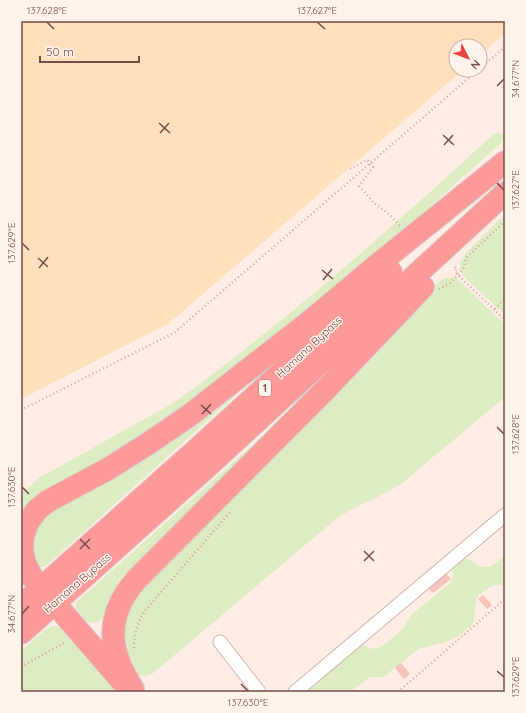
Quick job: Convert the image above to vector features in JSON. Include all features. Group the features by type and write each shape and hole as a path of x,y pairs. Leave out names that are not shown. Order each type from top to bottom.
{"highway":[{"path":"32,577 25,564 22,550 23,536 28,522 37,510 48,501 120,462 190,415 313,320 376,266 505,162"},
{"name":"Hamana Bypass","path":"21,606 275,378 505,166"},
{"name":"Hamana Bypass","path":"21,632 208,466 505,193"},
{"path":"64,614 118,678 133,689 118,660 114,646 113,632 119,603 126,591 354,361 505,199"}],"street":[{"path":"295,692 505,516"},
{"path":"220,642 259,692"}],"path":[{"path":"488,61 505,47"},
{"path":"21,410 174,333 469,78"},
{"path":"350,169 366,160 373,167 359,186 374,203 389,214 396,222"},
{"path":"455,267 457,269 454,272 505,320"},
{"path":"495,309 505,298"},
{"path":"398,692 505,599"},
{"path":"21,667 69,640"}],"green space":[{"path":"494,134 502,134 503,136 502,142 371,260 185,409 21,518 21,494 40,477 168,406 205,380 242,352 324,285"},
{"path":"505,214 505,315 465,278 460,270 460,262 466,253"},
{"path":"454,277 505,323 505,397 401,484 336,519 152,674 145,676 137,675 132,670 121,632 133,595 359,366 437,283 445,278"},
{"path":"235,393 235,396 48,564 42,567 37,566 30,549 35,526 42,516"},
{"path":"268,431 270,432 103,618 91,622 83,619 77,613 76,605 78,601"},
{"path":"505,555 505,584 491,586 479,595 476,600 474,621 471,626 457,637 444,643 420,648 383,677 370,677 350,692 301,692 358,645 374,649 381,647 402,630 412,614 450,583 453,578 452,566 462,558 468,559 479,566 487,567 494,564"},
{"path":"52,626 60,627 66,632 117,692 21,692 21,651"}],"sand":[{"path":"21,21 505,21 505,34 488,48 488,38 448,38 448,78 454,78 168,324 21,399"}],"building":[{"path":"446,573 451,579 433,593 428,588"},
{"path":"483,595 492,605 487,609 478,599"},
{"path":"401,663 410,674 404,679 395,668"}]}
